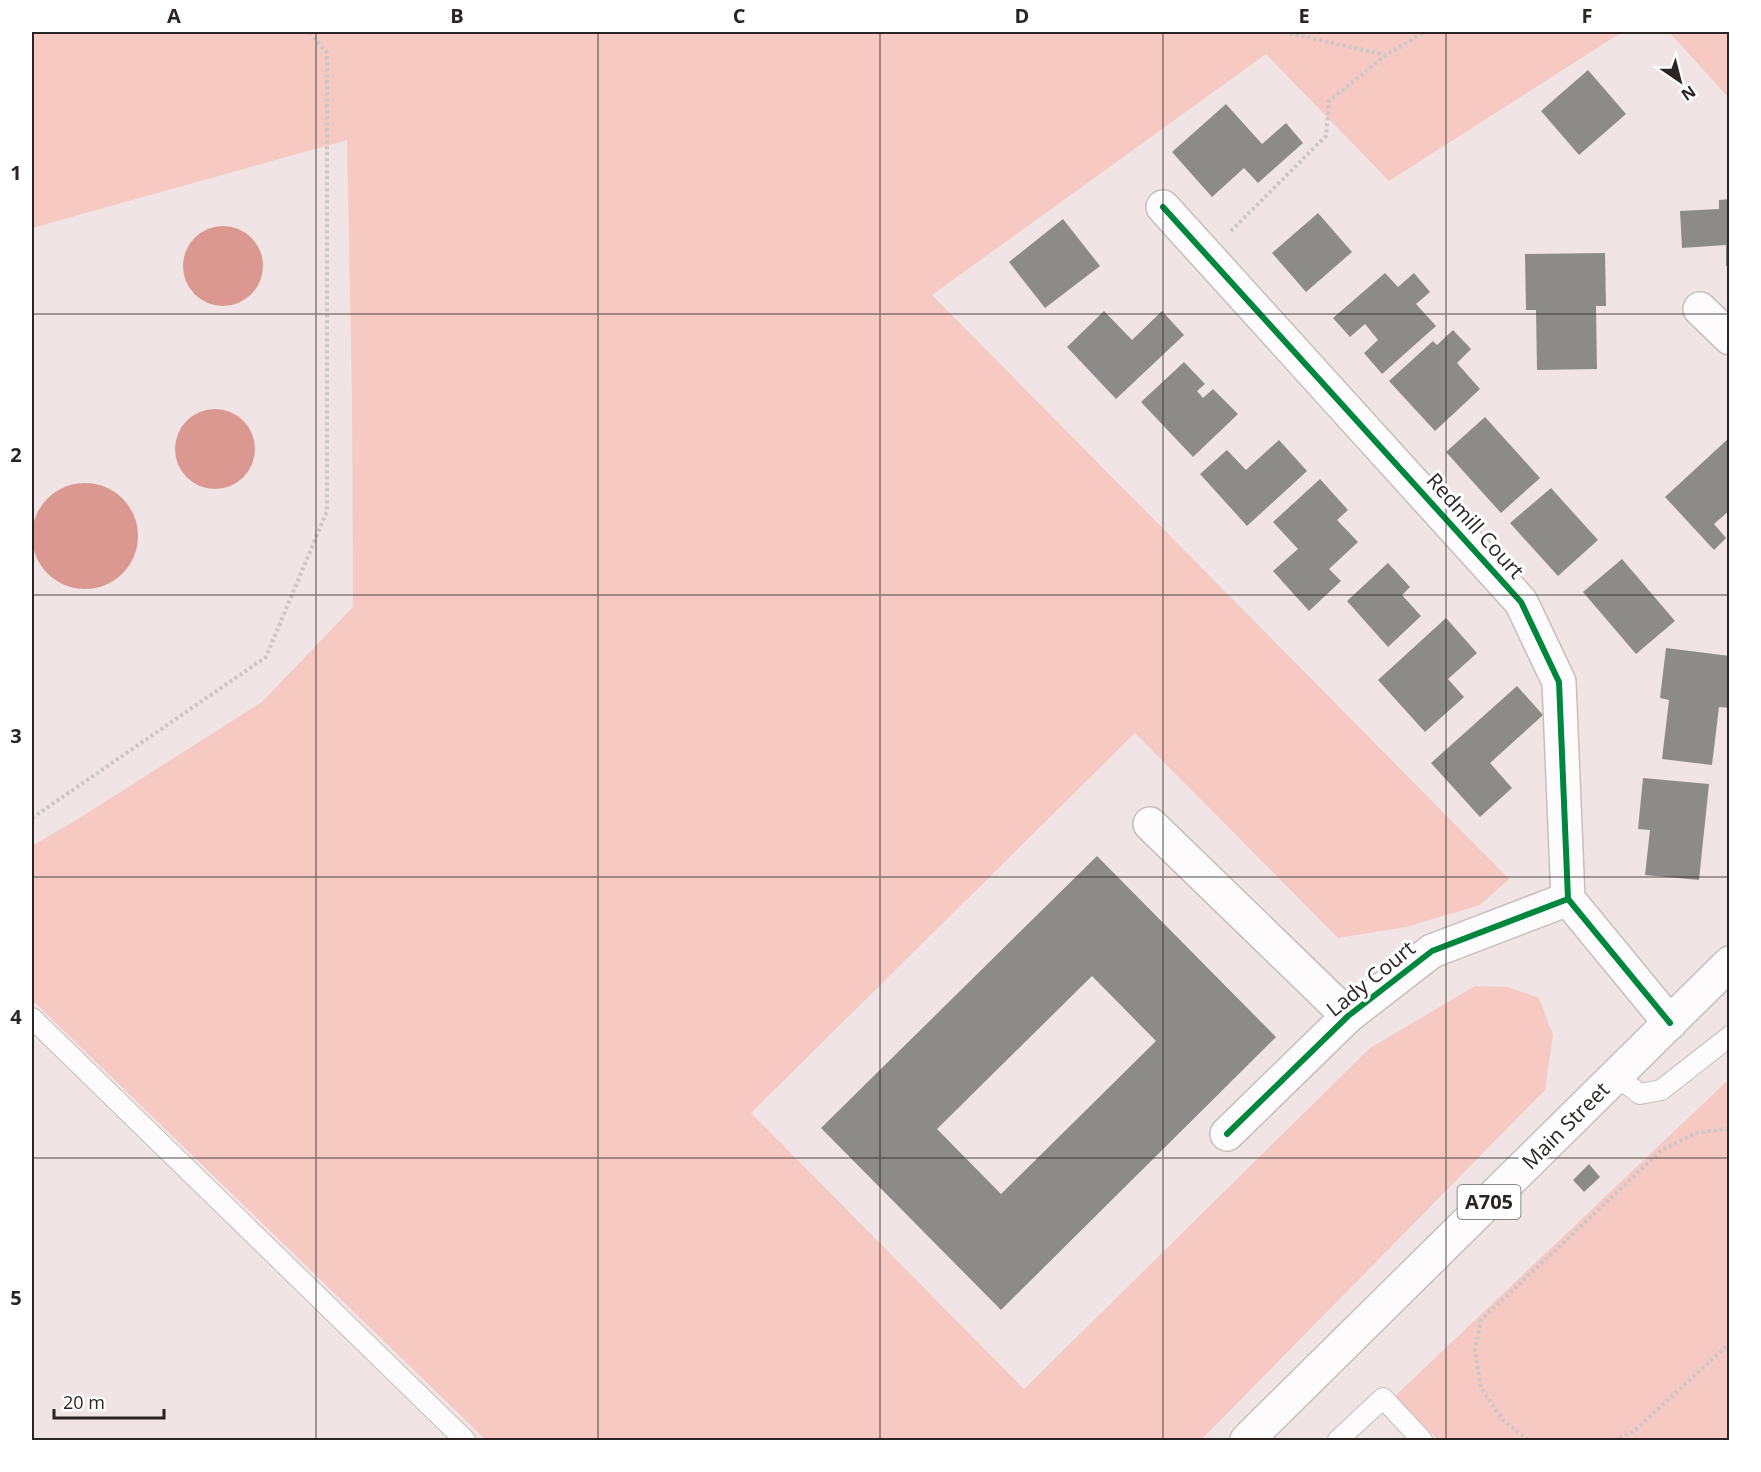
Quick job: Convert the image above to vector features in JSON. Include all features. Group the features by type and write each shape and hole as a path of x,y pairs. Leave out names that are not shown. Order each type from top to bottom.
{"street":[{"name":"Redmill Court","path":"1163,207 1521,602 1559,682 1568,898"},
{"path":"1700,309 1730,338"},
{"name":"Lady Court","path":"1150,824 1348,1016"},
{"name":"Lady Court","path":"1227,1134 1348,1016 1432,951 1568,898"},
{"path":"1568,898 1670,1023"},
{"name":"Main Street","path":"1247,1440 1730,963"}],"lane":[{"path":"32,1017 465,1440"},
{"path":"1617,1076 1640,1094 1661,1090 1730,1036"},
{"path":"1338,1440 1383,1398 1422,1440"}],"path":[{"path":"32,818 266,657 327,511 327,53 309,32"},
{"path":"1284,32 1386,55"},
{"path":"1207,255 1326,136 1329,100 1386,55 1425,32"},
{"path":"1528,1440 1504,1421 1481,1388 1475,1350 1481,1320 1662,1151 1695,1132 1730,1130"},
{"path":"1614,1440 1633,1432 1730,1343"}],"shaded area":[{"path":"32,32 1622,32 1389,181 1266,54 932,295 1509,879 1480,905 1406,927 1338,938 1135,733 751,1113 1024,1389 1370,1048 1475,986 1508,987 1539,998 1553,1035 1545,1090 1201,1440 486,1440 32,1000 32,846 262,702 353,607 347,140 32,228"},
{"path":"1669,32 1729,32 1729,98"},
{"path":"215,226 231,226 252,237 263,258 263,274 252,295 231,306 215,306 201,300 189,288 183,274 183,258 189,244 201,232"},
{"path":"207,409 223,409 244,420 255,441 255,457 244,478 223,489 207,489 193,483 181,471 175,457 175,441 181,427 193,415"},
{"path":"85,483 105,487 123,498 134,516 138,536 134,556 123,574 105,585 85,589 65,585 47,574 36,556 32,536 36,516 47,498 65,487"},
{"path":"1726,1082 1730,1086 1729,1440 1438,1440 1395,1396"}],"building":[{"path":"1588,70 1626,114 1579,155 1541,111"},
{"path":"1226,104 1262,144 1286,123 1303,143 1258,183 1244,168 1212,197 1172,152"},
{"path":"1730,199 1730,266 1726,266 1726,245 1682,248 1680,211 1719,209 1719,200"},
{"path":"1318,213 1352,252 1306,292 1272,253"},
{"path":"1063,219 1100,266 1045,308 1009,262"},
{"path":"1605,253 1606,306 1596,306 1597,369 1537,370 1536,310 1526,310 1525,254"},
{"path":"1385,273 1398,287 1414,273 1430,292 1416,304 1436,326 1382,374 1364,353 1378,340 1365,324 1350,337 1333,318"},
{"path":"1104,311 1132,340 1162,311 1184,335 1116,399 1067,347"},
{"path":"1453,330 1471,349 1457,363 1480,389 1435,431 1389,381 1433,341 1437,345"},
{"path":"1184,362 1205,384 1197,391 1203,398 1213,389 1238,414 1193,457 1141,402"},
{"path":"1485,417 1540,478 1501,513 1446,452"},
{"path":"1730,437 1730,510 1714,524 1726,538 1714,550 1665,497"},
{"path":"1279,440 1307,471 1247,526 1200,474 1227,450 1246,470"},
{"path":"1320,479 1348,510 1337,520 1358,542 1329,569 1341,581 1309,611 1273,571 1298,549 1273,522"},
{"path":"1551,488 1598,540 1558,576 1510,523"},
{"path":"1622,559 1675,621 1636,654 1583,592"},
{"path":"1388,563 1410,587 1402,595 1421,616 1388,647 1347,601"},
{"path":"1446,618 1477,653 1448,679 1464,697 1425,732 1378,680"},
{"path":"1666,648 1730,656 1730,708 1719,707 1712,765 1662,759 1669,700 1660,698"},
{"path":"1517,686 1543,715 1490,763 1512,788 1480,817 1431,763"},
{"path":"1643,778 1709,784 1699,880 1645,875 1650,830 1638,829"},
{"path":"1097,856 1276,1037 1001,1310 821,1128","holes":["1092,976 1156,1041 1001,1194 937,1129"]},
{"path":"1589,1164 1600,1177 1584,1192 1573,1180"}],"cycle path":[{"path":"1163,207 1521,602 1559,682 1568,899 1670,1023"},
{"path":"1227,1134 1348,1016 1432,951 1568,899"}]}
